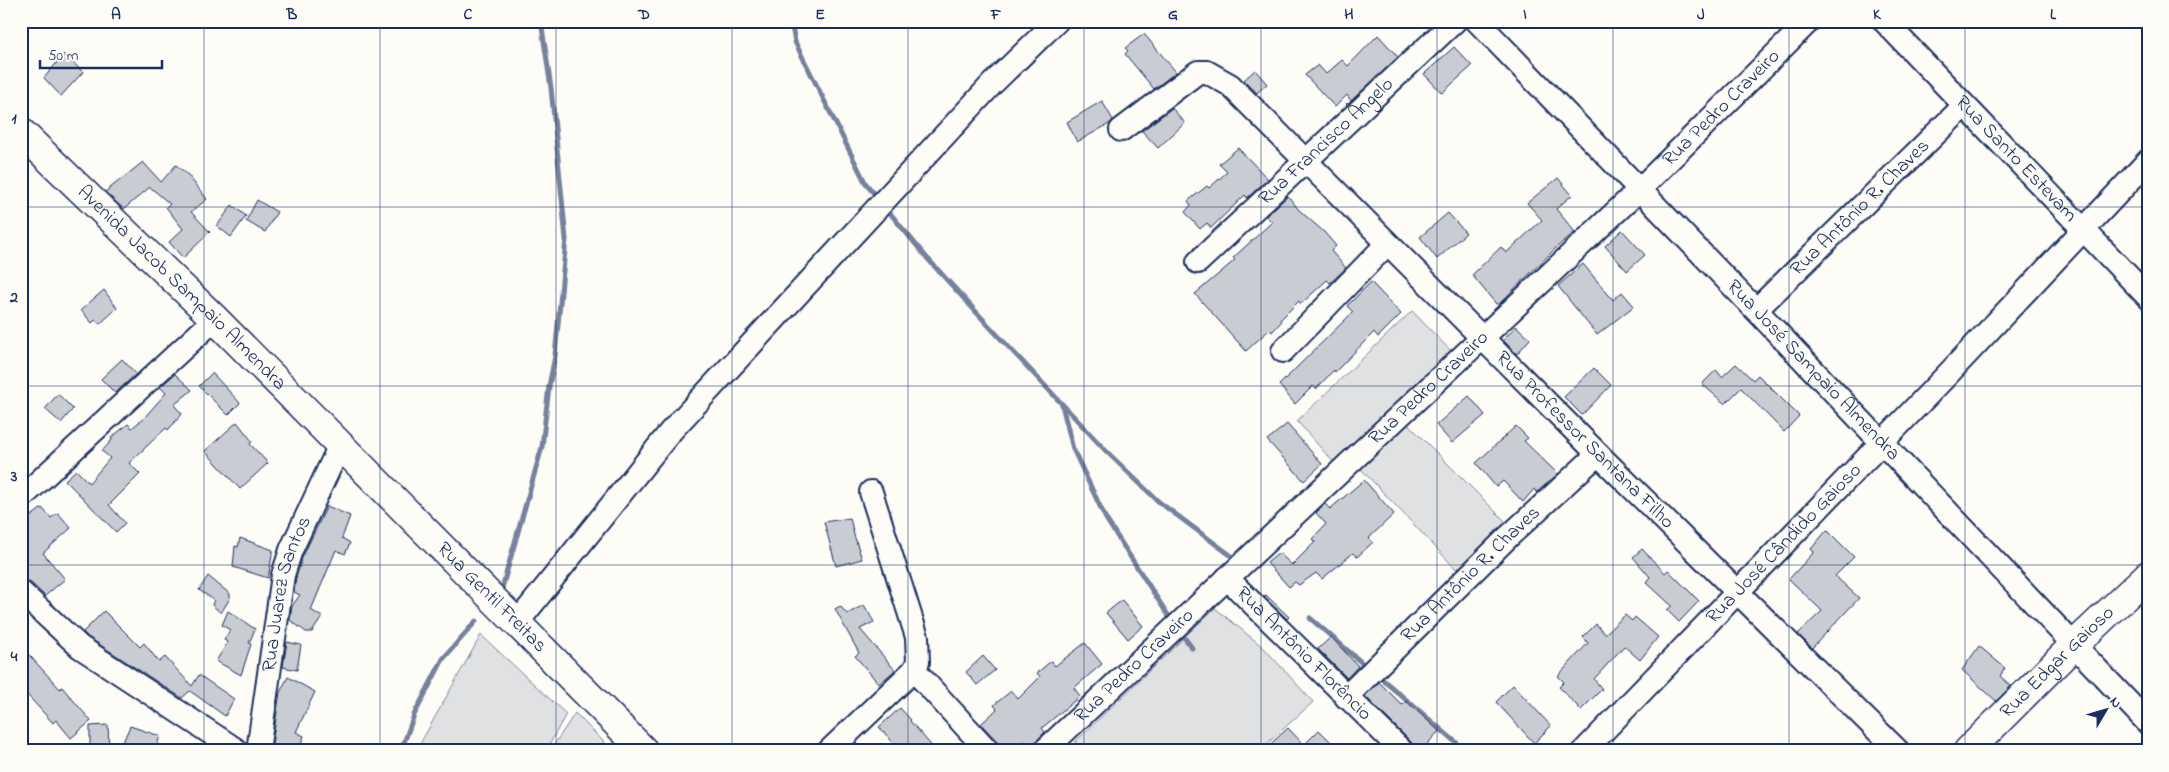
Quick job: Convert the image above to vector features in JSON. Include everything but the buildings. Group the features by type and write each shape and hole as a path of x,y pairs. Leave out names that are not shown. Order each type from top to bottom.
{"main road":[{"name":"Avenida Jacob Sampaio Almendra","path":"21,132 340,444"},
{"name":"Rua Gentil Freitas","path":"340,444 644,751"},
{"name":"Rua Edgar Gaioso","path":"1968,751 2073,646 2148,575"}],"street":[{"path":"517,624 671,431 992,84 1057,21"},
{"name":"Rua Francisco Ângelo","path":"1198,262 1455,21"},
{"name":"Rua José Sampaio Almendra","path":"1477,21 1756,310 2148,723"},
{"name":"Rua Pedro Craveiro","path":"1044,751 1639,190 1809,21"},
{"name":"Rua Santo Estevam","path":"1884,21 2148,297"},
{"name":"Rua Professor Santana Filho","path":"1121,130 1198,72 1207,72 1230,85 1482,339 1898,751"},
{"name":"Rua Antônio R. Chaves","path":"1756,310 1964,106"},
{"name":"Rua José Cândido Gaioso","path":"1584,751 2148,162"},
{"path":"1282,351 1387,244"},
{"path":"21,498 214,319"},
{"name":"Rua Juarez Santos","path":"258,751 284,575 290,550 340,444"},
{"name":"Rua Antônio R. Chaves","path":"1346,697 1507,538 1598,454"},
{"path":"830,751 914,670 918,662 917,637 871,492"},
{"name":"Rua Antônio Florêncio","path":"1227,578 1402,751"},
{"path":"21,592 80,646 232,750"},
{"path":"914,670 988,751"}],"shaded area":[{"path":"1412,311 1454,354 1335,464 1297,421"},
{"path":"1405,421 1507,523 1457,570 1358,466"},
{"path":"1215,608 1264,648 1313,702 1259,751 1083,751 1075,742"},
{"path":"481,635 566,714 546,751 416,751"},
{"path":"575,713 613,751 550,751"}],"waterway":[{"path":"502,588 542,447 549,386 555,356 566,239 551,88 541,21"},
{"path":"791,21 795,42 866,184 878,198"},
{"path":"885,207 927,258 1107,452 1159,502 1233,557"},
{"path":"1062,405 1073,449 1106,519 1168,615"},
{"path":"1310,618 1362,663"},
{"path":"401,751 414,715 443,659 476,621"},
{"path":"1184,637 1192,648"},
{"path":"1383,680 1466,751"}]}
